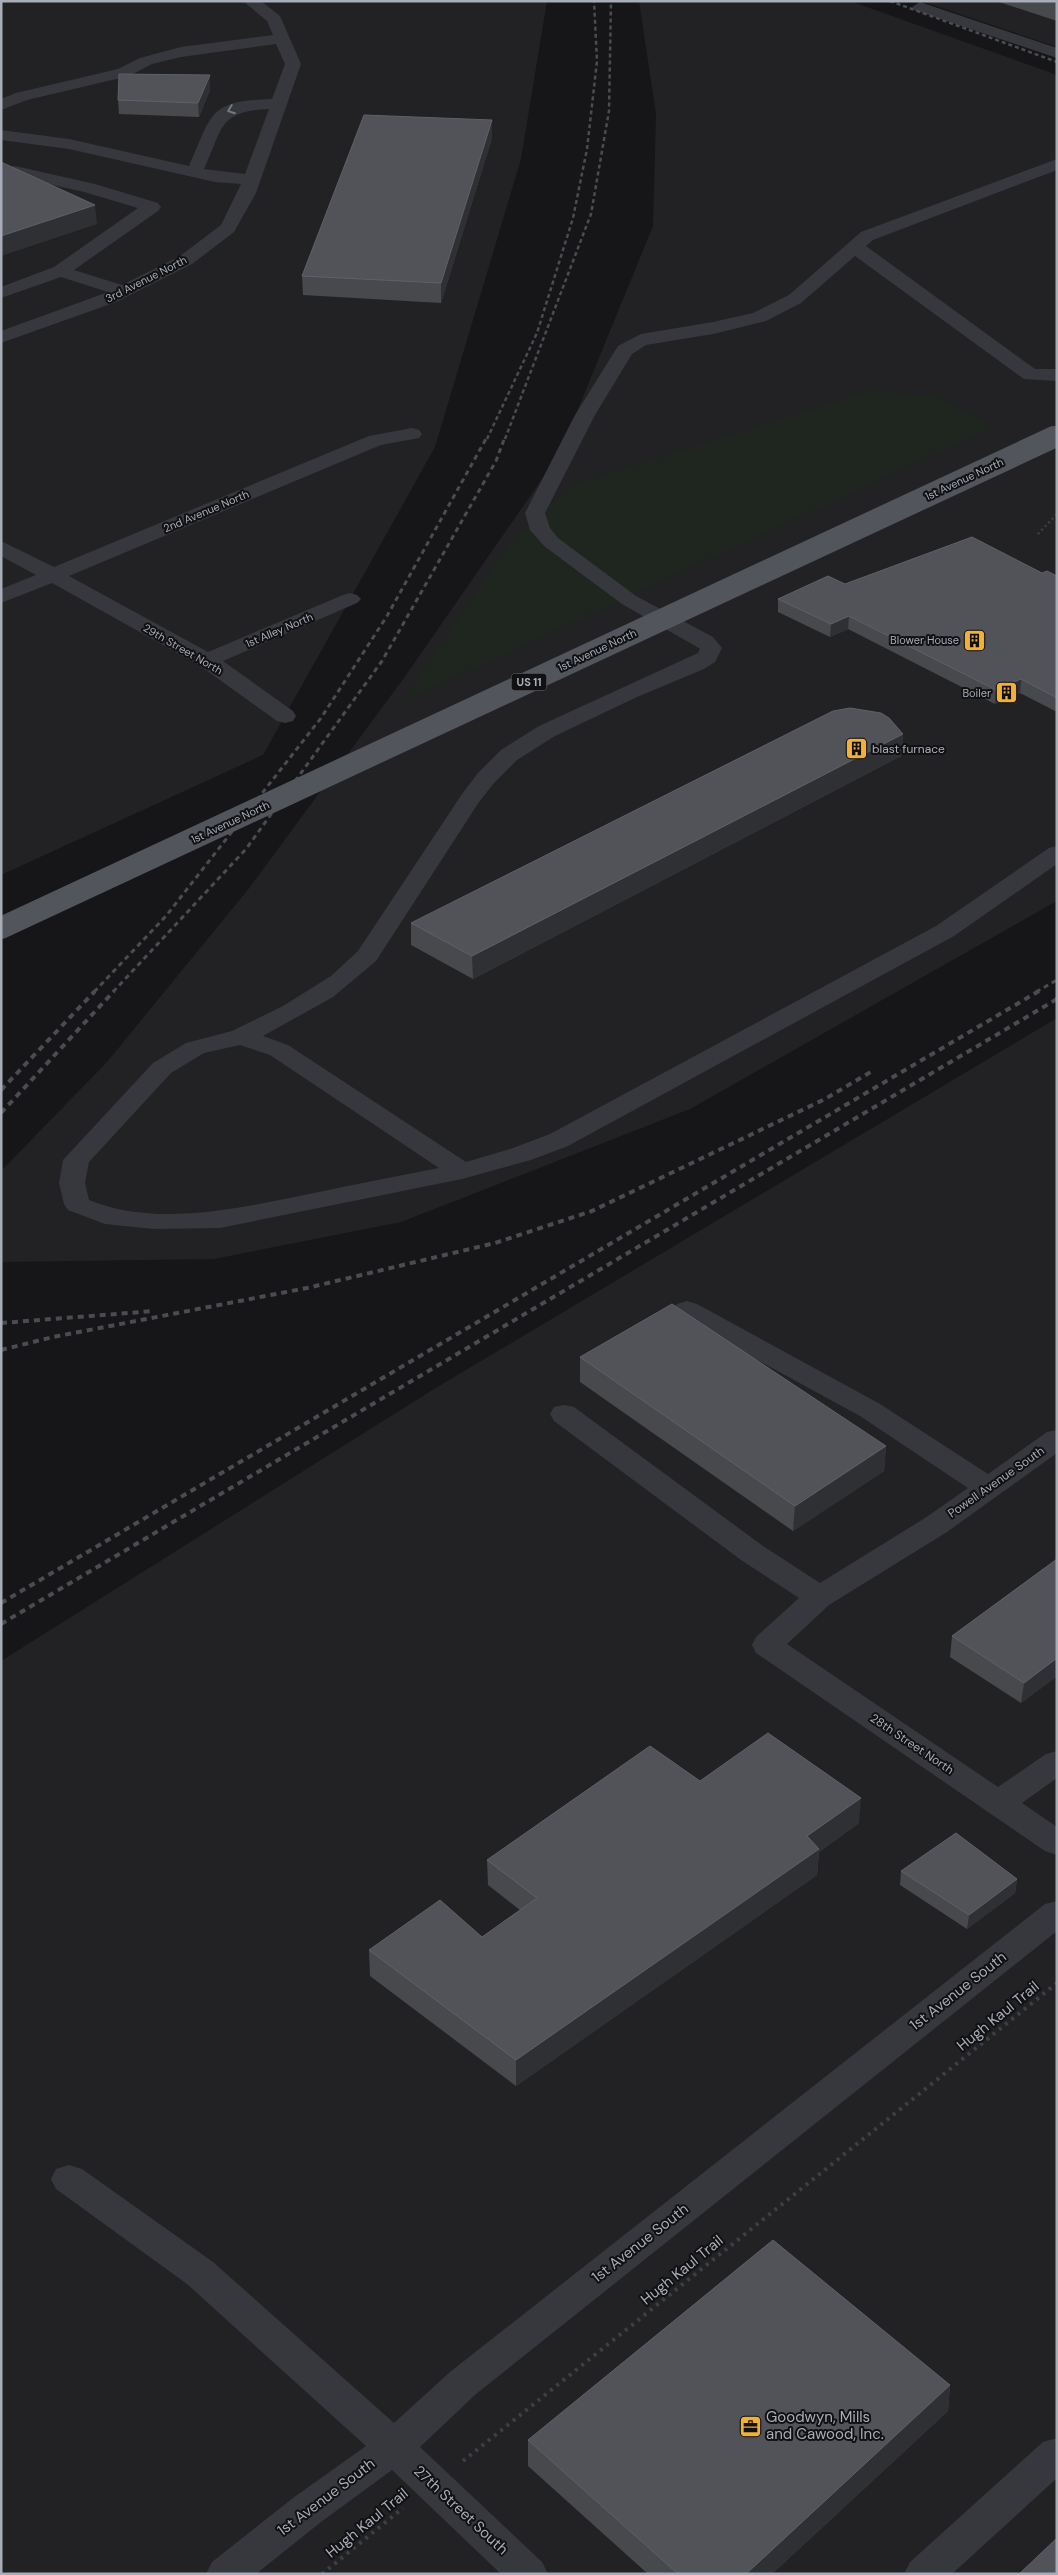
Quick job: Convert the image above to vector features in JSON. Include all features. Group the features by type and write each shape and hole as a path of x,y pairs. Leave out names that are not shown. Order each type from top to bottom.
{"main road":[{"name":"1st Avenue North","path":"1,928 1057,436"}],"street":[{"name":"3rd Avenue North","path":"1,337 123,291 186,260 228,228 251,180 293,64 274,19 251,1"},
{"path":"920,7 1057,53"},
{"path":"1,105 22,96 123,72 146,61 181,52 282,38"},
{"path":"195,171 220,116 226,111 281,96"},
{"path":"1,134 70,144 215,177 251,180"},
{"path":"1057,164 867,236 794,299 759,317 713,328 641,340 625,350 586,415 535,513 540,530 551,542 629,600 705,642 711,648 707,657 696,664 629,692 547,731 509,755 486,778 470,799 367,956 349,976 297,1010 241,1037 195,1048 162,1068 76,1160 72,1183 77,1204 105,1216 154,1221 220,1220 462,1171 522,1154 559,1140 945,931 1057,853"},
{"path":"1,293 60,271 152,207 89,188 15,171"},
{"path":"855,247 1031,375 1057,375"},
{"path":"60,271 123,291"},
{"name":"2nd Avenue North","path":"1,597 376,440 412,434"},
{"name":"29th Street North","path":"1,547 207,660 285,716"},
{"name":"1st Alley North","path":"207,660 350,599"},
{"path":"241,1037 279,1050 462,1171"},
{"path":"687,1310 870,1410 988,1488"},
{"path":"564,1414 752,1553 807,1588 818,1598"},
{"name":"Powell Avenue South","path":"767,1645 818,1598 936,1525 1057,1439"},
{"name":"28th Street North","path":"767,1645 1057,1843"},
{"path":"998,1803 1057,1762"},
{"name":"1st Avenue South","path":"226,2574 306,2510 394,2446 463,2382 1057,1913"},
{"name":"27th Street South","path":"70,2179 200,2273 394,2446 528,2574"},
{"path":"924,2574 1057,2454"}],"path":[{"path":"1038,534 1057,514"},
{"name":"Hugh Kaul Trail","path":"322,2574 1057,1983"}],"shaded area":[{"path":"1,1 547,1 521,159 435,447 263,755 1,875"},
{"path":"639,1 850,1 1057,75 1057,901 690,1109 401,1222 214,1259 1,1262 1,1171 107,1062 250,887 406,675 560,453 653,226 656,114"},
{"path":"921,1 1057,1 1057,47"},
{"path":"869,391 938,396 992,427 402,702 511,541 573,485"},
{"path":"1057,1018 1057,2574 1,2574 1,1661 434,1389"}],"building":[{"path":"119,74 210,75 198,103 118,100"},
{"path":"364,115 492,120 441,283 302,276"},
{"path":"1,162 95,205 1,236"},
{"path":"972,537 1042,573 1047,571 1057,576 1057,698 1021,679 996,690 849,616 831,624 778,599 828,576 845,584"},
{"path":"850,708 881,713 889,718 903,734 472,956 411,923 833,711"},
{"path":"672,1304 886,1446 795,1506 580,1357"},
{"path":"1057,1559 1057,1658 1024,1683 952,1636"},
{"path":"768,1733 861,1798 807,1836 819,1849 516,2060 369,1950 440,1900 482,1937 537,1898 487,1860 650,1746 700,1781"},
{"path":"956,1833 1017,1879 969,1915 901,1871"},
{"path":"773,2240 950,2385 746,2574 678,2574 528,2440"},
{"path":"1057,2538 1057,2574 1019,2574"}],"railway":[{"path":"487,439 537,333 573,218 587,149 597,61 594,1"},
{"path":"505,439 591,214 609,111 611,1"},
{"path":"890,1 1057,62"},
{"path":"94,992 166,916 321,718 387,616 487,437"},
{"path":"113,992 246,849 382,661 496,461 505,437"},
{"path":"1036,992 1057,980"},
{"path":"1,1090 95,991"},
{"path":"1,1113 114,991"},
{"path":"1,1603 1039,991"},
{"path":"1,1624 1057,999"},
{"path":"1,1350 53,1337 307,1288 495,1243 592,1211 825,1099 874,1070"},
{"path":"1,1323 154,1311"}],"place":[{"name":"Blower House","path":"975,640"},
{"name":"Boiler","path":"1007,693"},
{"name":"blast furnace","path":"856,749"},
{"name":"Goodwyn, Mills and Cawood, Inc.","path":"750,2426"}]}
